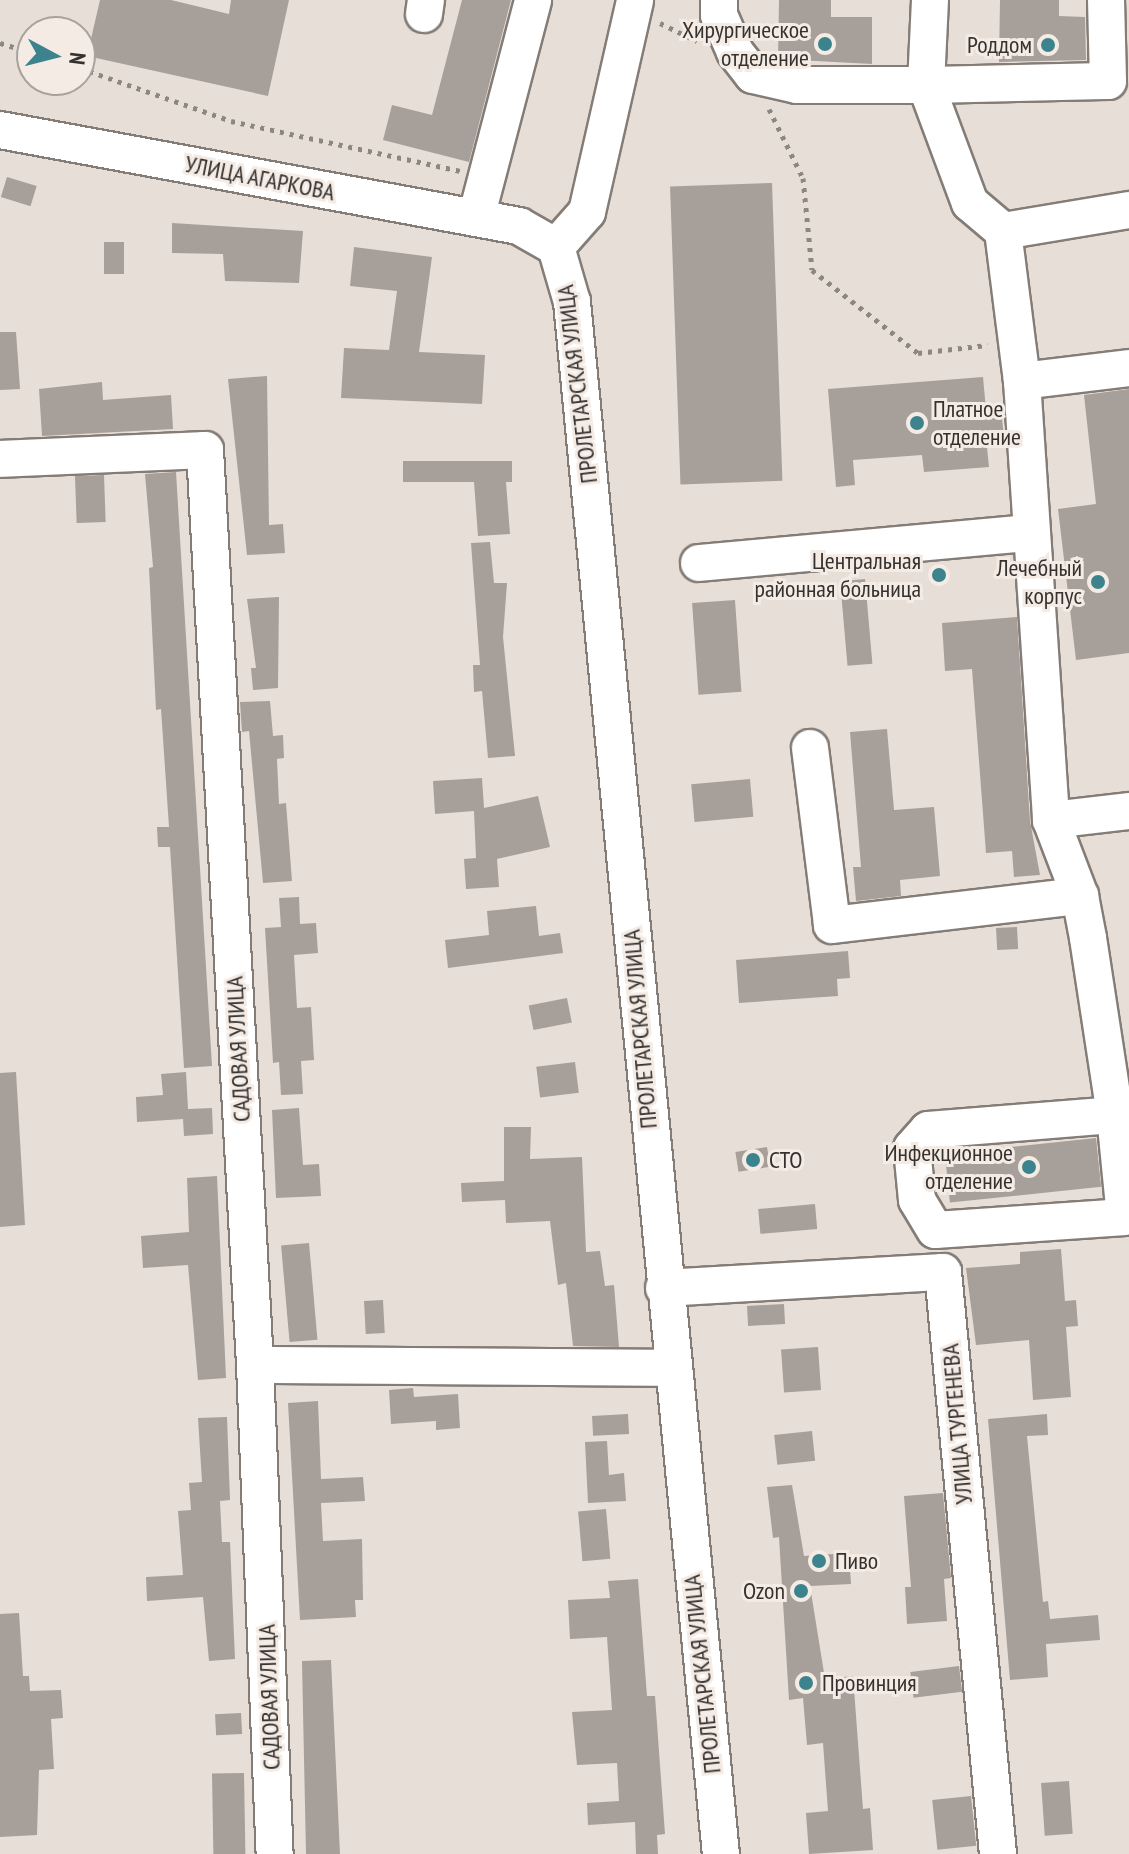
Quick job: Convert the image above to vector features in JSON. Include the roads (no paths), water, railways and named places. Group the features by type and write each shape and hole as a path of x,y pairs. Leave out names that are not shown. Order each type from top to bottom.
{"street":[{"path":"476,218 533,0"},
{"path":"719,0 719,15 735,52 753,75 797,85 1108,81 1106,0"},
{"path":"930,0 926,85 970,203 1003,231 1022,381 1051,820 1080,896 1115,1115 1125,1217 935,1230 917,1200 912,1148 928,1130 1115,1115"},
{"path":"556,247 587,212 634,5"},
{"name":"УЛИЦА АГАРКОВА","path":"0,130 519,226 556,247"},
{"path":"1003,231 1129,210"},
{"name":"ПРОЛЕТАРСКАЯ УЛИЦА","path":"556,247 572,302 671,1368 721,1854"},
{"path":"1022,381 1129,368"},
{"name":"САДОВАЯ УЛИЦА","path":"0,459 205,450 255,1365 275,1854"},
{"path":"699,563 1031,533"},
{"path":"810,748 832,925 1080,896"},
{"path":"1051,820 1129,811"},
{"name":"УЛИЦА ТУРГЕНЕВА","path":"664,1288 943,1272 998,1854"},
{"path":"255,1365 671,1368"}],"place":[{"name":"Хирургическое отделение","path":"825,44"},
{"name":"Роддом","path":"1048,45"},
{"name":"Платное отделение","path":"917,423"},
{"name":"Центральная районная больница","path":"939,575"},
{"name":"Лечебный корпус","path":"1098,582"},
{"name":"СТО","path":"753,1160"},
{"name":"Инфекционное отделение","path":"1029,1167"},
{"name":"Пиво","path":"819,1561"},
{"name":"Ozon","path":"801,1591"},
{"name":"Провинция","path":"806,1683"}]}
